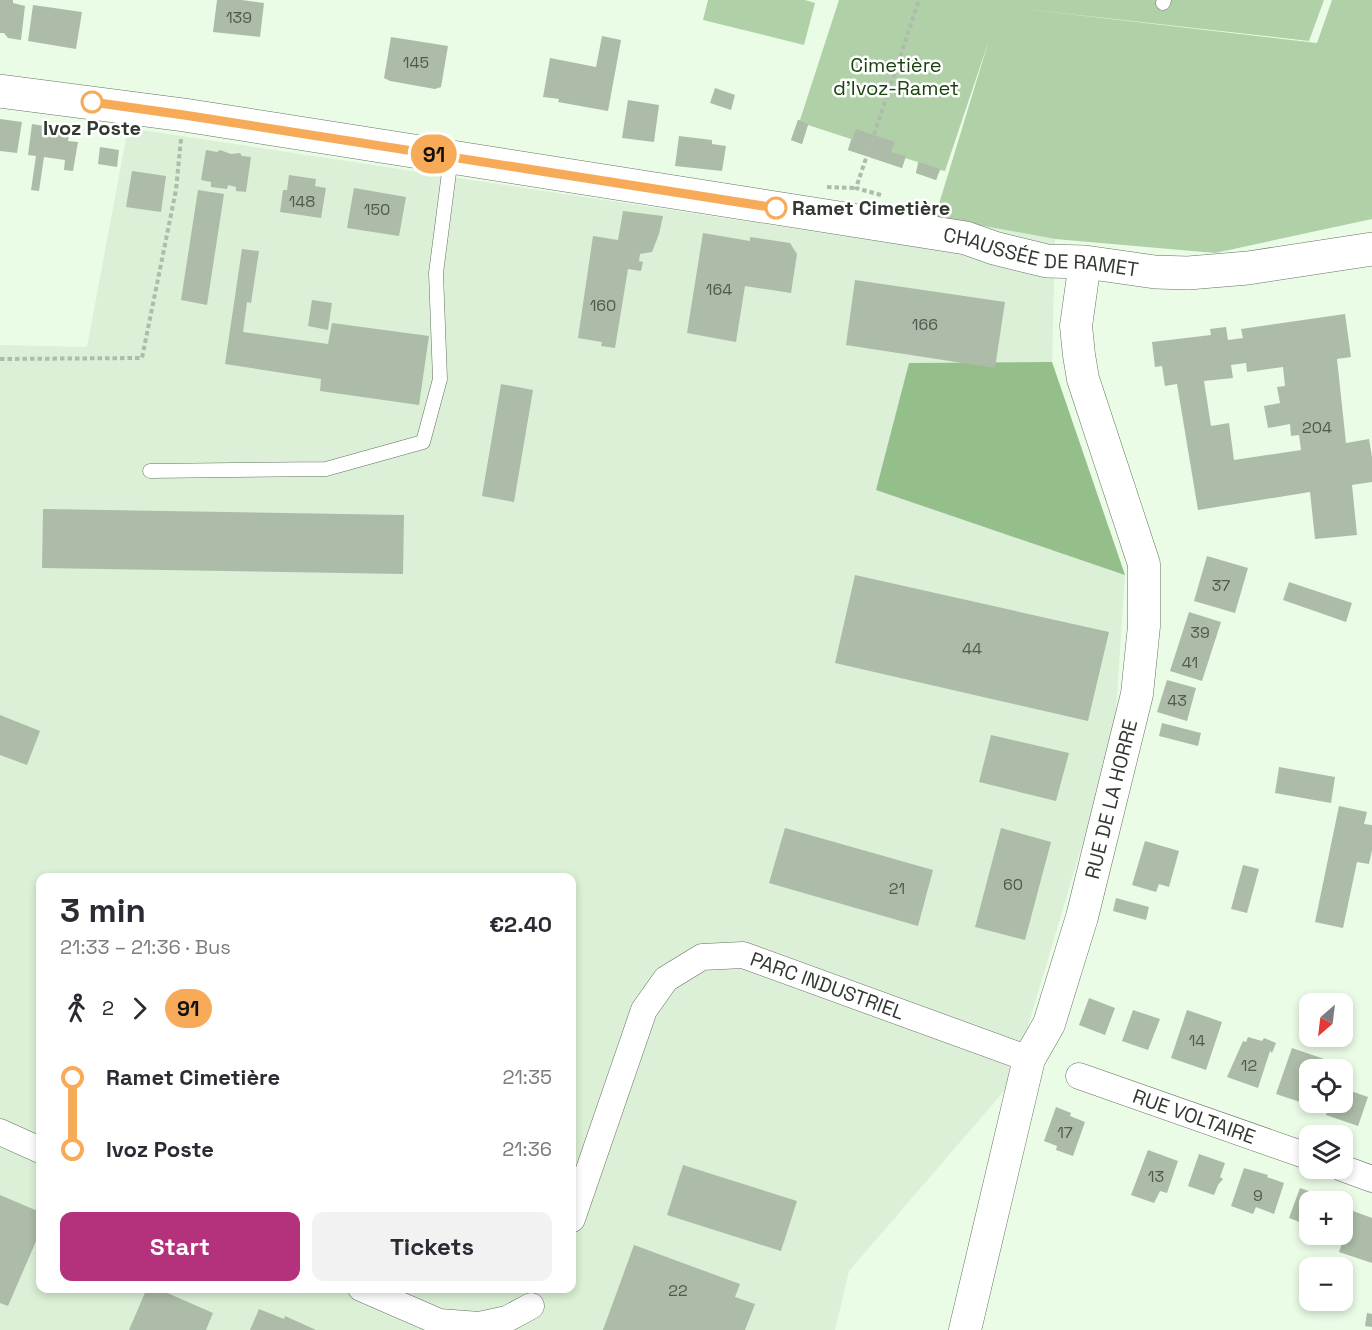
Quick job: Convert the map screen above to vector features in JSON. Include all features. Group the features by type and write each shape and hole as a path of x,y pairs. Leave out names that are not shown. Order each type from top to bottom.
{"main road":[{"name":"CHAUSSÉE DE RAMET","path":"0,91 184,115 966,238 994,248 1047,261 1085,262 1155,272 1188,273 1248,268 1372,249"}],"street":[{"name":"RUE DE LA HORRE","path":"965,1330 1029,1059 1049,1024 1082,917 1137,694 1144,626 1144,564 1083,379 1076,326 1085,262"},
{"name":"PARC INDUSTRIEL","path":"576,1206 644,1010 666,980 702,957 743,955 1029,1059"},
{"name":"RUE VOLTAIRE","path":"1078,1076 1299,1153"},
{"path":"0,1132 36,1148"},
{"path":"1353,1172 1372,1179"},
{"path":"373,1293 443,1326 479,1325 507,1319 537,1297"},
{"path":"516,1330 537,1297"}],"lane":[{"path":"150,471 326,470 423,442 440,379 436,273 451,157"}],"path":[{"path":"884,196 856,188 919,0"},
{"path":"0,359 142,358 176,190 184,115"}],"shaded area":[{"path":"128,128 929,249 935,217 1055,239 1052,362 1125,575 1114,738 1011,1083 849,1271 835,1330 0,1330 0,345 87,347"}],"green space":[{"path":"708,0 805,0 815,3 804,45 703,20"},
{"name":"Cimetière d'Ivoz-Ramet","path":"839,0 1324,0 1309,41 999,6 1317,43 1332,0 1372,0 1372,219 1215,253 1055,239 935,217 989,40 945,171 940,170 936,180 916,173 918,162 905,158 902,168 848,150 851,139 808,125 802,144 791,140 798,120 800,120"},
{"path":"1052,362 1125,575 876,490 909,363"}],"building":[{"path":"0,0 13,0 13,3 25,6 21,40 8,38 4,33 0,33"},
{"path":"217,0 264,3 260,37 213,32"},
{"path":"33,5 82,12 76,49 28,41"},
{"path":"602,36 621,40 608,111 543,97 550,58 596,67"},
{"path":"391,37 448,46 441,87 435,89 384,78"},
{"path":"715,88 735,95 731,110 710,103"},
{"path":"628,100 659,105 654,142 622,138"},
{"path":"0,119 22,122 17,153 0,151"},
{"path":"798,120 808,124 802,144 791,140"},
{"path":"32,124 70,130 68,141 78,142 73,171 64,170 65,160 44,157 39,191 31,190 36,156 28,155"},
{"path":"856,129 895,142 891,152 906,156 902,168 848,150"},
{"path":"679,136 712,140 712,144 726,146 722,171 675,166"},
{"path":"100,147 119,150 117,167 98,164"},
{"path":"206,150 240,153 242,156 251,157 246,192 236,191 236,187 228,185 227,189 211,187 211,182 201,180"},
{"path":"919,162 940,169 936,180 916,173"},
{"path":"132,171 166,176 161,212 126,207"},
{"path":"289,175 316,179 315,186 326,188 321,218 280,212 283,190 287,190"},
{"path":"354,188 406,197 399,236 347,228"},
{"path":"198,190 224,194 207,305 181,300"},
{"path":"623,211 663,216 652,252 640,254 639,261 643,262 641,271 628,269 615,348 601,346 602,342 578,338 593,236 618,240"},
{"path":"703,233 750,241 750,237 790,243 797,254 791,293 745,286 736,342 687,333"},
{"path":"242,249 259,251 251,303 247,302 243,332 328,344 332,323 429,336 419,405 320,391 321,379 225,364"},
{"path":"855,280 1005,302 995,368 846,345"},
{"path":"312,300 332,303 328,330 308,326"},
{"path":"1345,314 1351,357 1337,359 1346,443 1369,439 1372,457 1372,482 1352,485 1357,535 1315,539 1310,492 1198,510 1177,384 1165,386 1162,366 1155,367 1152,342 1211,335 1210,329 1226,327 1228,340 1243,338 1241,329","holes":["1246,363 1247,372 1283,367 1285,386 1277,387 1280,403 1264,406 1268,428 1290,424 1291,436 1299,435 1301,450 1234,460 1229,423 1211,426 1204,381 1233,378 1231,365"]},
{"path":"501,384 533,390 514,502 482,496"},
{"path":"43,509 404,515 403,574 42,568"},
{"path":"1207,556 1248,568 1235,613 1194,601"},
{"path":"855,575 1109,632 1088,721 835,663"},
{"path":"1289,582 1352,603 1346,622 1283,600"},
{"path":"1189,612 1221,622 1202,681 1170,671"},
{"path":"1167,680 1196,688 1187,721 1157,712"},
{"path":"0,715 40,731 27,765 0,755"},
{"path":"1162,723 1201,733 1198,746 1159,736"},
{"path":"991,735 1069,753 1056,801 979,782"},
{"path":"1279,767 1335,777 1331,803 1275,793"},
{"path":"1339,806 1367,812 1364,824 1372,825 1372,850 1369,864 1357,862 1343,928 1315,922"},
{"path":"785,828 933,870 918,926 769,883"},
{"path":"1001,828 1051,842 1025,940 975,927"},
{"path":"1145,841 1179,851 1169,887 1159,884 1156,892 1132,885"},
{"path":"1243,865 1259,869 1247,913 1231,909"},
{"path":"1116,898 1149,907 1146,920 1113,911"},
{"path":"1089,998 1115,1008 1105,1035 1079,1025"},
{"path":"1133,1010 1160,1019 1148,1050 1122,1041"},
{"path":"1187,1010 1222,1022 1206,1070 1171,1058"},
{"path":"1248,1037 1262,1041 1264,1038 1276,1043 1272,1053 1270,1051 1258,1088 1227,1077 1243,1041 1246,1042"},
{"path":"1292,1048 1324,1059 1299,1059 1299,1102 1276,1094"},
{"path":"1353,1092 1368,1097 1358,1126 1326,1115 1327,1113 1353,1113"},
{"path":"1056,1107 1085,1122 1073,1156 1056,1150 1057,1146 1044,1141"},
{"path":"1148,1150 1178,1161 1167,1193 1160,1191 1154,1203 1131,1195"},
{"path":"1199,1154 1225,1163 1220,1177 1223,1179 1214,1195 1188,1186"},
{"path":"683,1165 797,1201 781,1251 667,1215"},
{"path":"1244,1168 1268,1175 1267,1177 1284,1183 1274,1214 1256,1207 1253,1214 1231,1206"},
{"path":"1300,1188 1308,1191 1299,1191 1299,1222 1289,1218"},
{"path":"0,1195 36,1210 36,1241 8,1306 0,1303"},
{"path":"1353,1211 1372,1218 1372,1263 1339,1252 1341,1245 1353,1245"},
{"path":"634,1245 740,1284 735,1297 755,1304 745,1330 603,1330"},
{"path":"145,1293 167,1293 213,1313 206,1330 129,1330"},
{"path":"259,1309 284,1319 285,1316 316,1330 250,1330"},
{"path":"1367,1313 1372,1314 1372,1327 1365,1326"}],"bus line":[{"name":"91","path":"92,102 776,208"}],"place":[{"name":"Ivoz Poste","path":"92,102"},
{"name":"Ramet Cimetière","path":"776,208"}]}
